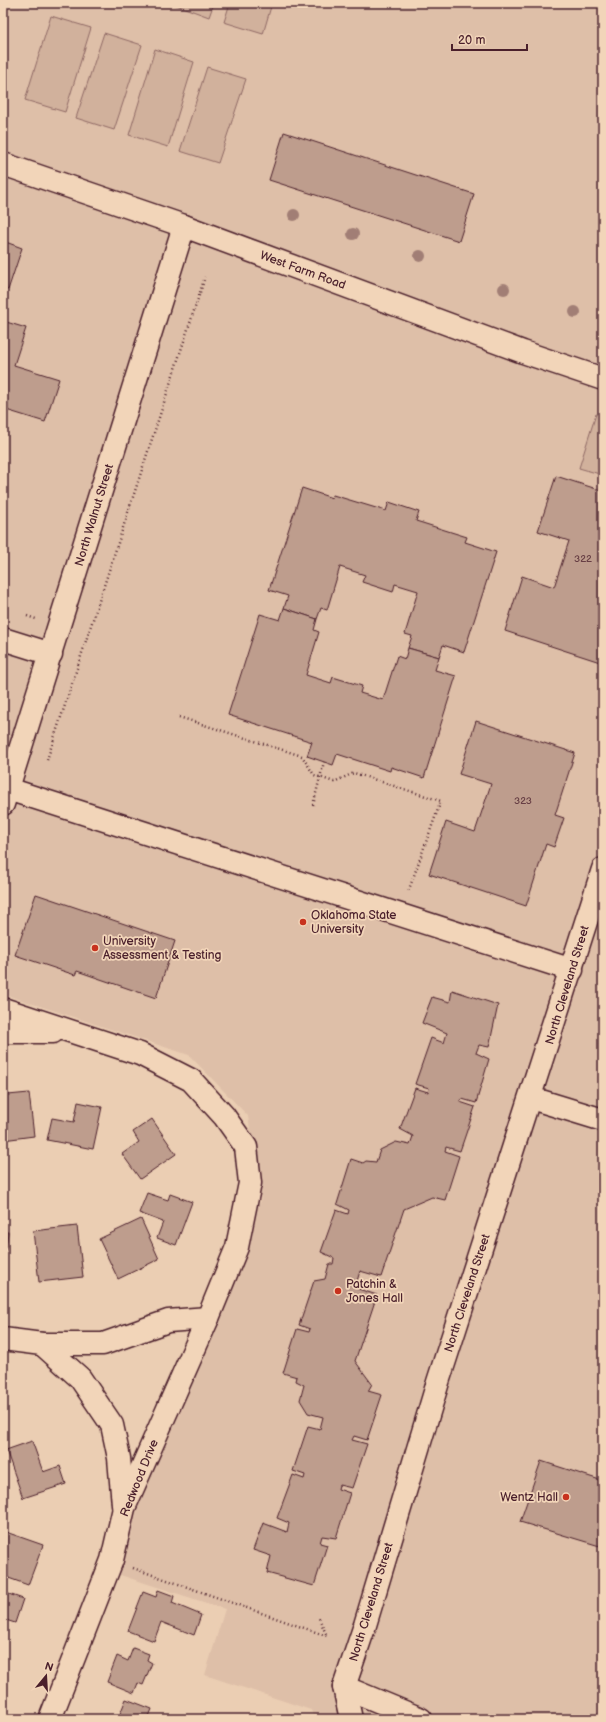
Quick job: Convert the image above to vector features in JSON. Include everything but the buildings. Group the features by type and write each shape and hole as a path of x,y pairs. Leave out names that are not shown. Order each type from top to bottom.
{"street":[{"name":"West Farm Road","path":"3,164 184,226 523,352 603,379"},
{"name":"North Walnut Street","path":"6,797 184,226"},
{"path":"3,639 51,654"},
{"path":"6,797 400,916 572,970"},
{"name":"North Cleveland Street","path":"344,1687 365,1625 438,1382 531,1098 603,869"},
{"name":"Redwood Drive","path":"3,1009 140,1054 191,1080 224,1116 246,1147 250,1183 237,1247 208,1318 124,1508 112,1560 50,1719"},
{"path":"3,1032 72,1032"},
{"path":"531,1098 603,1120"},
{"path":"3,1339 42,1344 103,1344 168,1321 208,1318"},
{"path":"42,1344 80,1378 112,1425 119,1458 124,1508"},
{"path":"344,1687 352,1719"},
{"path":"344,1687 421,1719"}],"path":[{"path":"47,760 205,277"},
{"path":"27,616 36,619"},
{"path":"179,717 302,756 314,774 334,782 354,773 441,802 400,916"},
{"path":"313,805 322,777 324,762"},
{"path":"112,1560 327,1636 318,1616"}],"shaded area":[{"name":"Oklahoma State University","path":"3,3 603,3 603,1719 314,1719 311,1710 205,1675 225,1609 111,1572 261,1200 248,1116 189,1055 3,994 3,851 7,841 3,839"},
{"path":"171,3 214,3 209,17"},
{"path":"230,3 272,3 263,34 224,22"},
{"path":"51,16 91,28 65,112 25,100"},
{"path":"104,33 142,45 114,130 76,118"},
{"path":"155,49 194,62 168,147 129,135"},
{"path":"207,67 246,79 218,163 180,151"},
{"path":"596,414 603,416 603,475 579,468"}],"place":[{"name":"Oklahoma State University","path":"303,922"},
{"name":"University Assessment & Testing","path":"95,948"},
{"name":"Patchin & Jones Hall","path":"338,1291"},
{"name":"Wentz Hall","path":"566,1497"}]}
